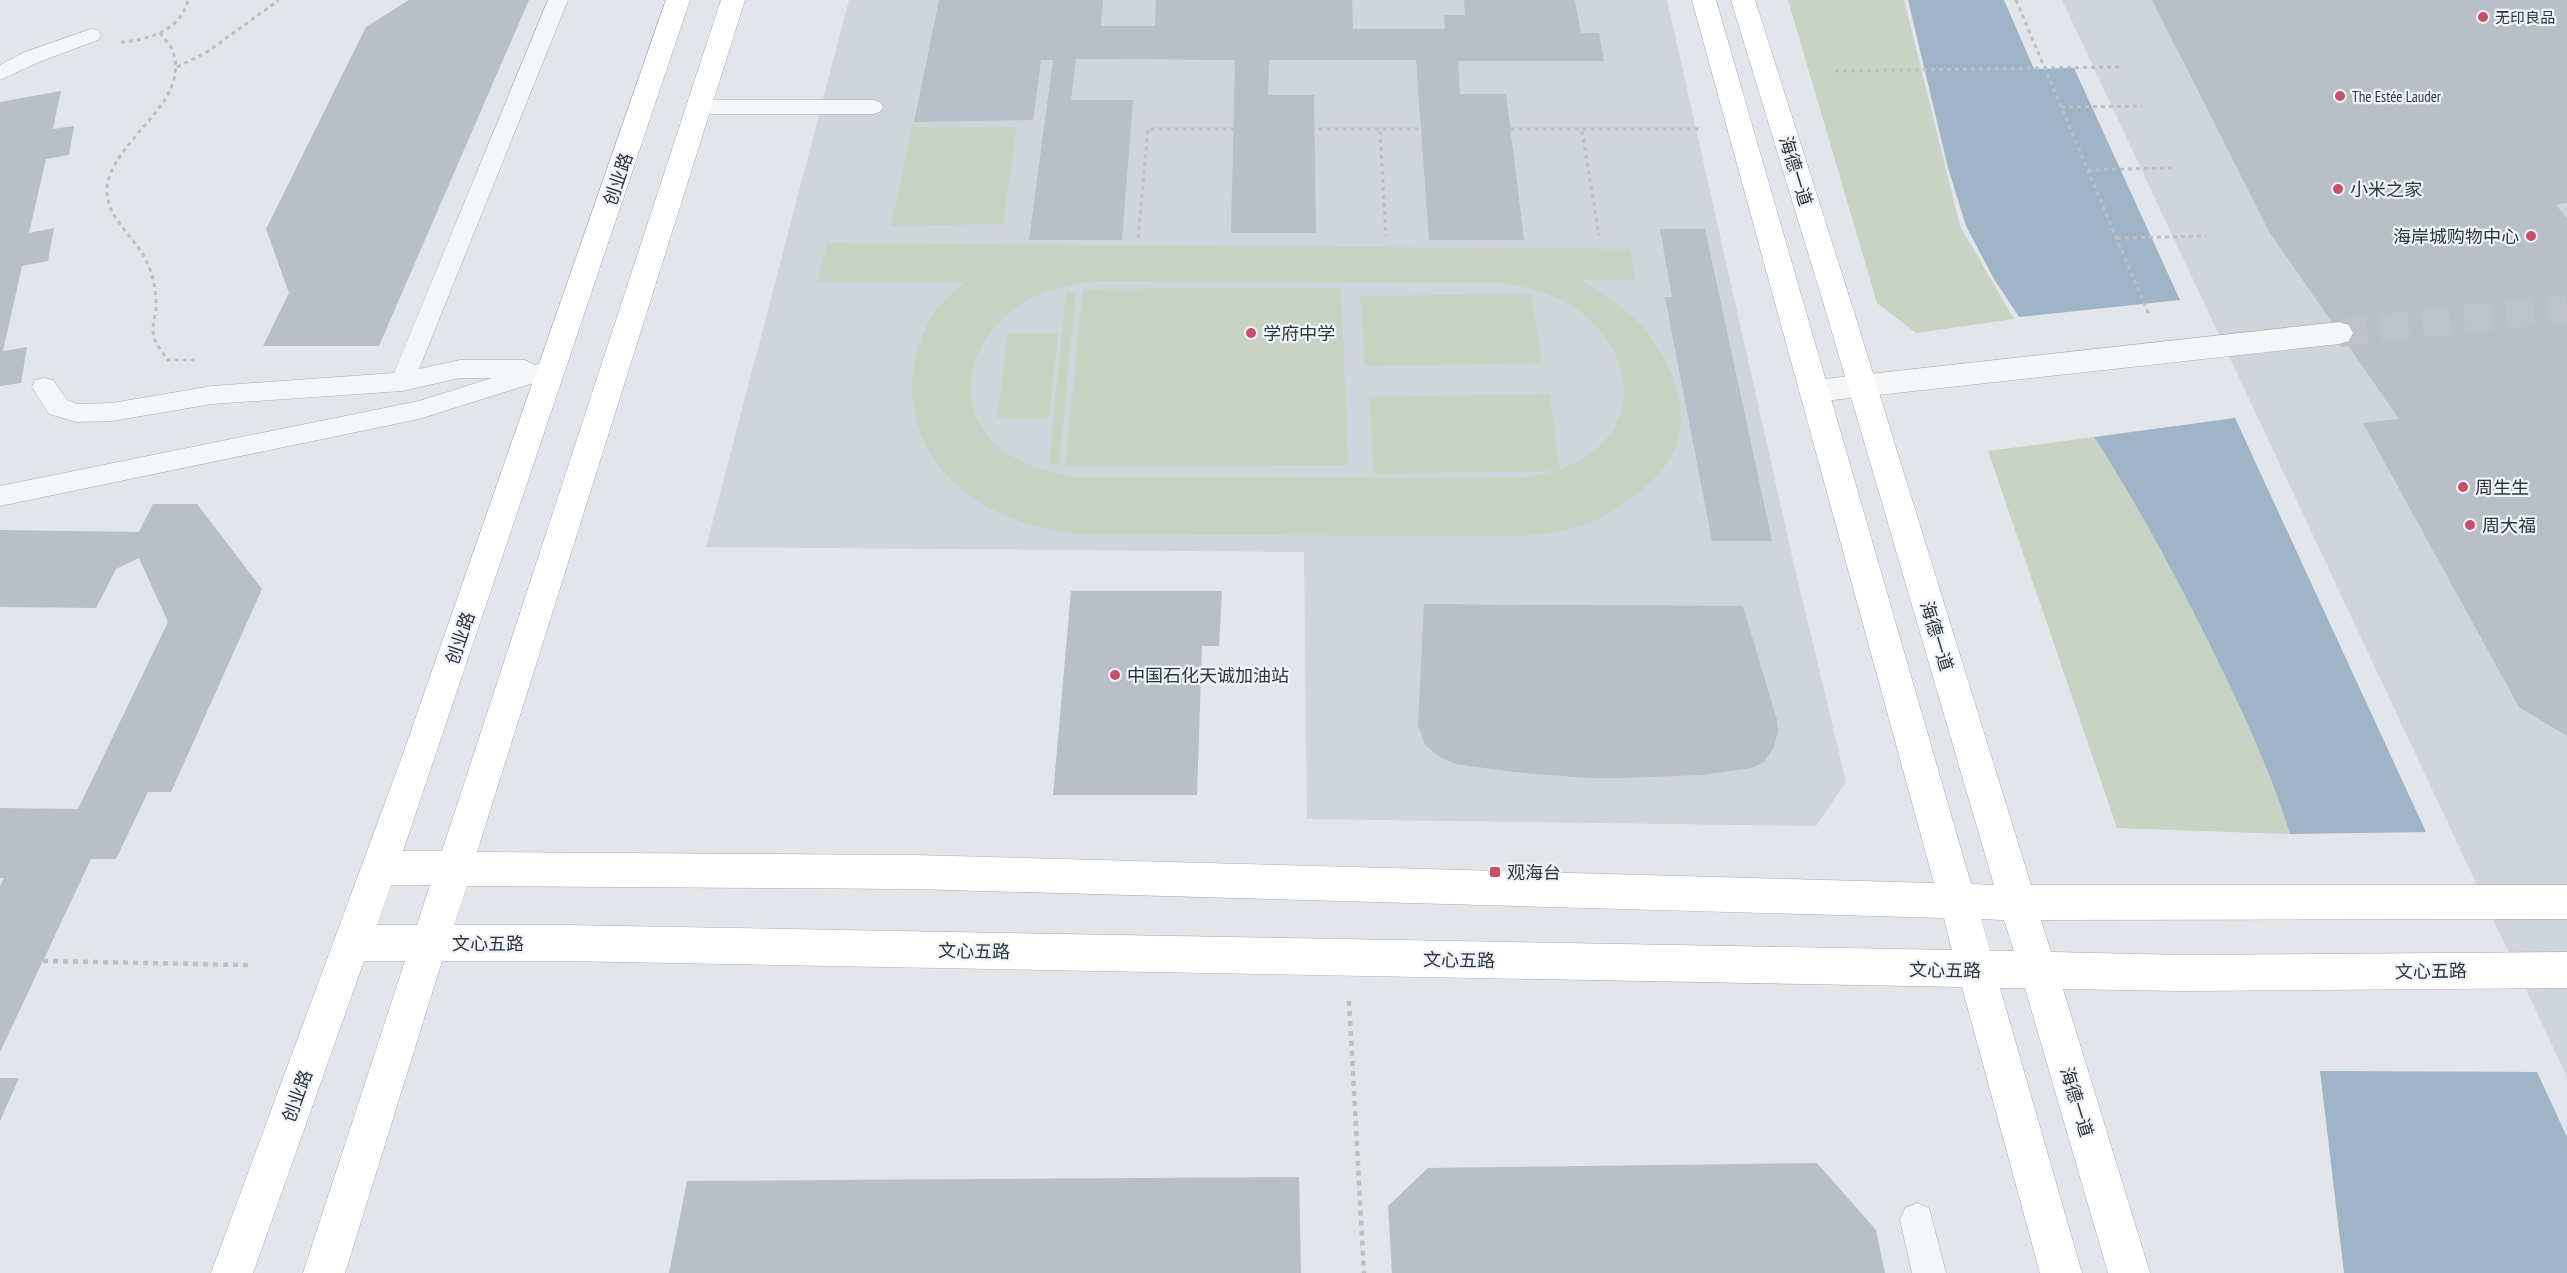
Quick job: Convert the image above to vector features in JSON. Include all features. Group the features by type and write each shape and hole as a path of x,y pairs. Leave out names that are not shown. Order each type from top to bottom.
{"street":[{"name":"创业路","path":"232,1273 379,868 554,369 678,0"},
{"path":"324,1273 376,1105 733,0"},
{"path":"1704,0 2061,1273"},
{"name":"海德一道","path":"1743,0 1862,385 2129,1273"},
{"path":"1815,391 2339,333"},
{"path":"379,868 914,872 2019,903 2567,902"},
{"name":"文心五路","path":"352,943 2194,973 2567,970"}],"lane":[{"path":"402,382 558,0"},
{"path":"0,73 32,57 91,35"},
{"path":"699,107 873,107"},
{"path":"44,387 58,407 77,413 112,412 212,395 402,382 460,369 554,369"},
{"path":"0,496 419,410 554,369"},
{"path":"1917,1220 1929,1273"}],"path":[{"path":"175,23 185,13 188,0"},
{"path":"177,67 207,52 279,0"},
{"path":"2016,0 2149,315"},
{"path":"160,33 170,41 177,67 159,108 110,175 106,190 111,207 123,231 146,260 156,302 153,336 168,360 203,360"},
{"path":"1835,71 2123,68"},
{"path":"2061,107 2142,106"},
{"path":"1138,238 1148,129 1582,131 1710,129"},
{"path":"1380,131 1386,236"},
{"path":"1582,131 1599,236"},
{"path":"2088,170 2172,168"},
{"path":"2117,238 2206,236"},
{"path":"1347,958 1364,1273"},
{"path":"43,961 248,965"}],"shaded area":[{"name":"学府中学","path":"849,0 1667,0 1792,556 1846,782 1816,826 1307,819 1304,552 706,547"},
{"path":"2062,0 2567,0 2567,1077"}],"green space":[{"path":"1788,0 1904,0 1960,226 2014,319 1916,333 1877,303"},
{"path":"912,127 1017,127 1003,224 891,226"},
{"path":"827,243 1630,249 1636,280 1581,280 1631,316 1646,331 1663,356 1679,398 1681,412 1678,442 1673,454 1653,480 1625,503 1597,520 1548,533 1512,536 1077,534 1058,531 1011,518 975,499 952,481 934,459 922,435 914,408 912,380 917,352 931,317 964,282 817,282","holes":["1097,281 1503,283 1542,292 1565,302 1582,313 1610,344 1619,362 1624,381 1624,401 1618,420 1606,439 1579,461 1560,470 1549,394 1369,397 1374,474 1557,471 1523,478 1071,477 1015,458 994,442 979,424 972,404 971,382 975,361 985,340 1000,321 1028,300 1067,286"]},
{"path":"1341,288 1348,465 1065,466 1083,289"},
{"path":"1066,292 1076,292 1059,464 1049,463"},
{"path":"1531,294 1542,363 1365,366 1360,296"},
{"path":"1008,333 1058,333 1049,418 997,418"},
{"path":"2094,437 2155,540 2210,645 2254,738 2290,834 2117,828 1988,451"}],"water":[{"path":"1908,0 2004,0 2034,69 2074,68 2180,300 2019,317 1994,279 1966,226 1948,168"},
{"path":"2235,418 2426,832 2290,834 2254,738 2210,645 2155,540 2094,437"},
{"path":"2320,1071 2537,1072 2567,1137 2567,1273 2344,1273"}],"building":[{"path":"409,0 529,0 379,346 263,346 289,293 266,229 366,27"},
{"path":"939,0 1103,0 1101,26 1155,26 1156,0 1352,0 1353,29 1445,29 1444,15 1465,15 1464,0 1575,0 1581,33 1599,33 1604,61 1458,61 1460,94 1506,94 1524,240 1429,240 1416,60 1269,60 1268,95 1314,95 1316,233 1231,233 1235,60 1076,59 1071,100 1133,100 1122,240 1029,240 1053,60 1041,60 1033,120 914,122"},
{"path":"2152,0 2567,0 2567,203 2556,205 2567,218 2567,736 2519,707 2363,423 2399,419 2270,233"},
{"path":"61,91 53,129 74,126 69,155 46,159 29,233 54,228 48,261 22,266 3,351 27,347 21,383 0,386 0,102"},
{"path":"1660,229 1705,229 1772,541 1712,541 1665,297 1672,297"},
{"path":"153,504 197,504 262,589 171,792 148,792 116,859 91,859 0,1052 0,886 4,878 0,878 0,808 78,809 168,622 139,558 116,569 96,608 0,607 0,530 139,532"},
{"path":"1071,591 1222,591 1219,646 1202,646 1197,795 1053,795"},
{"path":"1424,604 1743,606 1777,720 1778,731 1774,747 1764,762 1751,768 1702,775 1623,778 1588,778 1513,772 1456,764 1441,758 1425,745 1418,725"},
{"path":"0,1078 19,1078 0,1121"},
{"path":"1817,1163 1876,1230 1885,1273 1392,1273 1388,1206 1428,1168"},
{"path":"1299,1177 1301,1273 669,1273 687,1181"}],"tunnel":[{"path":"2339,333 2567,308"}],"place":[{"name":"无印良品","path":"2483,17"},
{"name":"The Estée Lauder","path":"2340,96"},
{"name":"小米之家","path":"2338,189"},
{"name":"海岸城购物中心","path":"2531,236"},
{"name":"学府中学","path":"1251,333"},
{"name":"周生生","path":"2463,487"},
{"name":"周大福","path":"2470,525"},
{"name":"中国石化天诚加油站","path":"1115,675"},
{"name":"观海台","path":"1495,872"}]}
